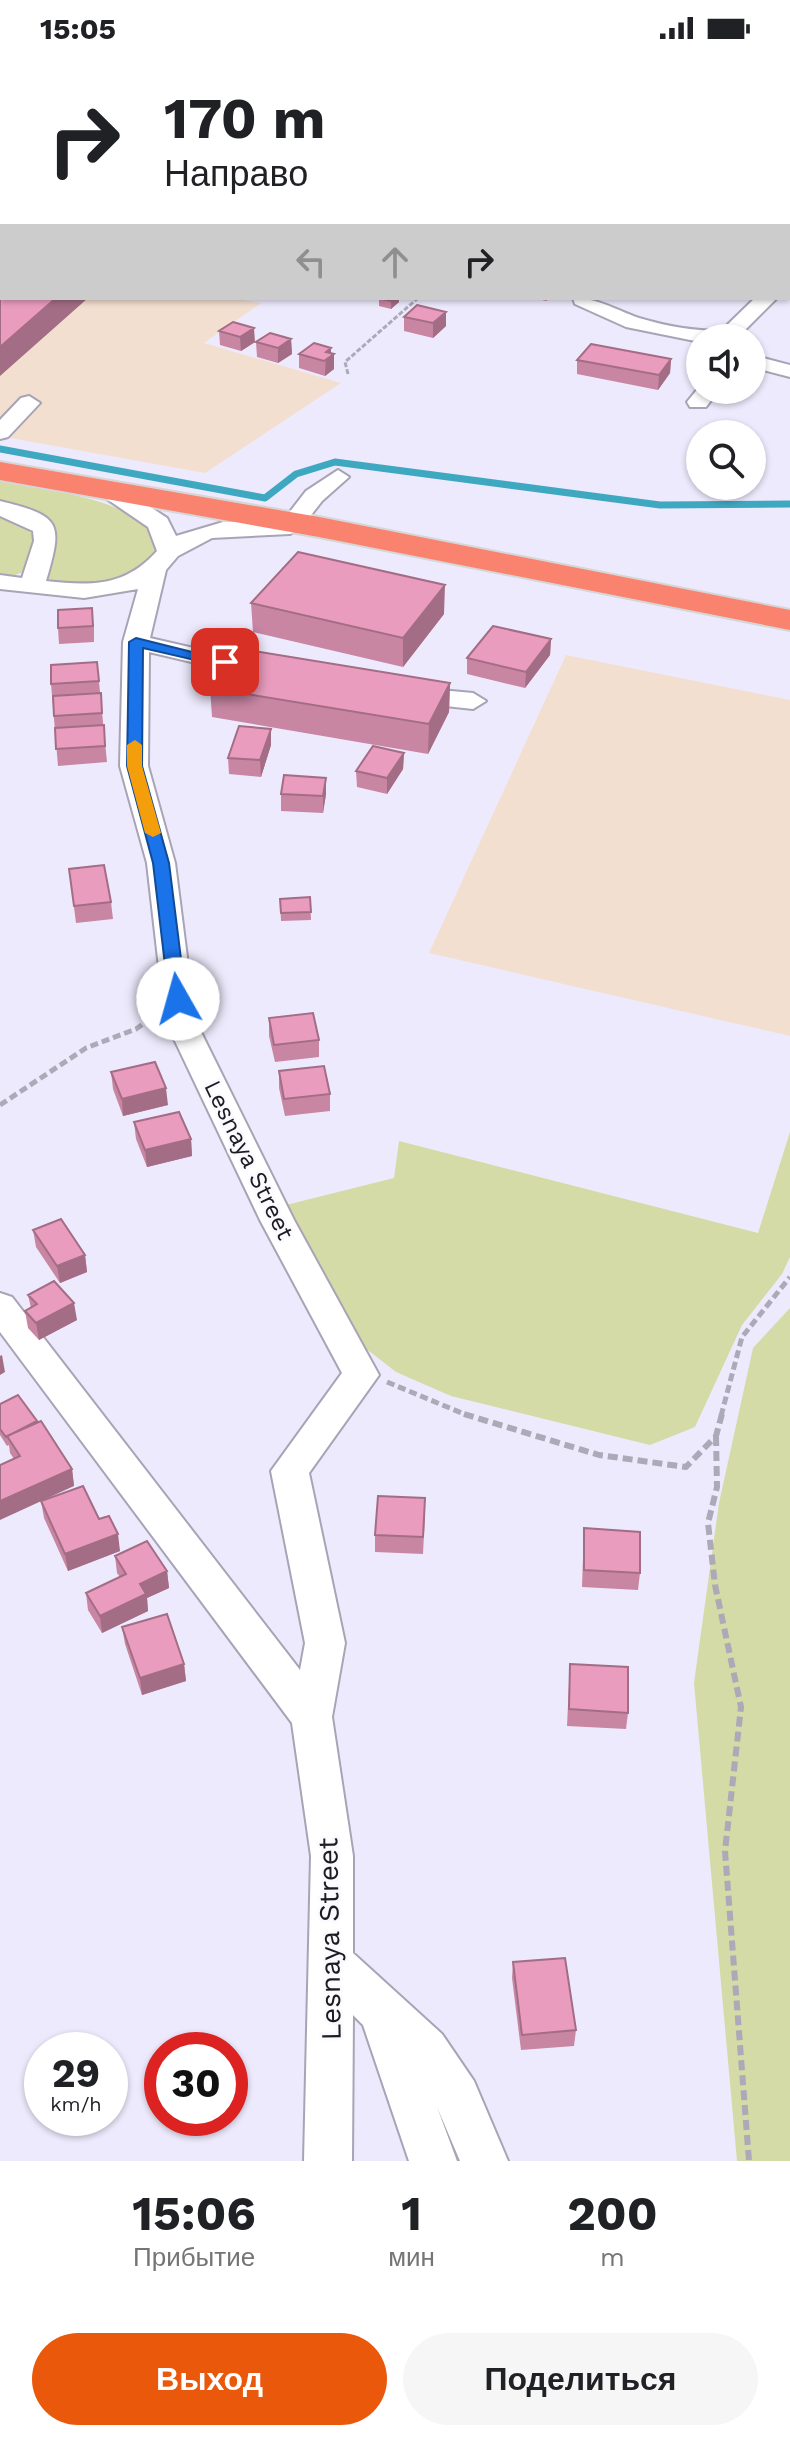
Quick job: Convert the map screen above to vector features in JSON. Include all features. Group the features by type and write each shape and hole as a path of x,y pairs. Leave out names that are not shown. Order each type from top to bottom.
{"highway":[{"path":"0,471 287,526 660,618 790,644"},
{"path":"287,526 790,620"}],"street":[{"path":"582,300 610,316 686,333"},
{"path":"740,324 765,300"},
{"path":"766,365 790,371"},
{"path":"0,432 29,403"},
{"path":"0,582 89,591 114,588 162,561 185,540 217,531 287,526 314,496 338,477"},
{"path":"112,492 159,523 162,561"},
{"path":"0,508 35,520 45,529 44,550 32,586"},
{"name":"Lesnaya Street","path":"162,561 136,642 134,766 161,863 180,1020 277,1220 361,1375 290,1471 325,1643 312,1717 332,1856 328,2161"},
{"path":"136,642 299,679"},
{"path":"387,693 473,701"},
{"path":"0,1306 312,1717"},
{"path":"331,1962 381,2012 426,2050 458,2097 484,2161"},
{"path":"381,2012 433,2161"}],"path":[{"path":"348,374 345,362 416,300"},
{"path":"0,1105 86,1048 136,1029 178,999"},
{"path":"749,2161 725,1851 741,1707 715,1585 708,1523 717,1487 716,1436 742,1337 790,1277"},
{"path":"395,1385 481,1421 599,1455 686,1467 716,1436"}],"shaded area":[{"path":"0,300 243,300 261,303 204,343 341,383 205,473 10,438 0,441"},
{"path":"566,655 790,700 790,1036 429,953"}],"green space":[{"path":"0,481 66,493 115,507 136,518 151,531 160,547 139,569 105,584 69,587 55,582 44,573 54,534 0,503"},
{"path":"0,513 39,532 29,570 12,576 0,573"},
{"path":"790,1132 790,1257 782,1274 742,1325 695,1427 650,1445 451,1396 396,1372 364,1347 308,1263 286,1205 394,1178 399,1141 758,1233"},
{"path":"790,1308 790,2161 737,2161 694,1683 719,1503 753,1348"}],"building":[{"path":"0,300 54,300 0,347"},
{"path":"417,305 446,312 433,323 404,317"},
{"path":"233,322 254,328 240,337 219,331"},
{"path":"270,333 291,339 278,348 256,342"},
{"path":"314,343 331,348 326,352 334,354 324,361 299,354"},
{"path":"591,344 671,359 659,375 577,360"},
{"path":"298,552 445,585 403,638 251,603"},
{"path":"92,608 93,626 58,628 58,610"},
{"path":"493,626 551,639 526,672 467,658"},
{"path":"236,648 450,683 429,724 210,688"},
{"path":"97,662 99,681 51,684 51,665"},
{"path":"101,693 102,713 54,716 53,696"},
{"path":"104,725 105,746 56,749 55,728"},
{"path":"239,726 271,729 260,760 228,758"},
{"path":"373,746 404,753 387,778 356,771"},
{"path":"284,775 326,778 323,796 281,794"},
{"path":"104,865 111,902 74,906 69,869"},
{"path":"310,897 311,912 281,913 280,899"},
{"path":"313,1013 319,1040 274,1045 269,1018"},
{"path":"155,1062 166,1088 122,1099 111,1072"},
{"path":"324,1066 330,1094 284,1099 279,1071"},
{"path":"179,1112 191,1139 145,1150 134,1122"},
{"path":"61,1219 85,1255 57,1266 33,1230"},
{"path":"54,1281 74,1303 36,1323 25,1311 37,1304 28,1295"},
{"path":"18,1395 37,1421 6,1437 0,1429 0,1404"},
{"path":"41,1421 72,1469 0,1501 0,1465 20,1456 7,1436"},
{"path":"83,1486 99,1519 109,1516 118,1534 65,1554 41,1501"},
{"path":"378,1496 425,1498 423,1537 375,1535"},
{"path":"584,1528 640,1532 640,1573 584,1570"},
{"path":"147,1541 167,1571 140,1584 146,1594 100,1616 86,1593 126,1574 115,1556"},
{"path":"167,1614 184,1664 140,1678 122,1627"},
{"path":"570,1664 628,1667 628,1713 569,1709"},
{"path":"565,1958 576,2030 522,2035 513,1962"}],"waterway":[{"path":"0,449 265,498 296,474 335,462 660,505 790,504"}],"slow traffic":[{"path":"135,745 134,766 153,833"}],"route":[{"path":"178,999 161,863 134,766 136,642 225,662"}]}
